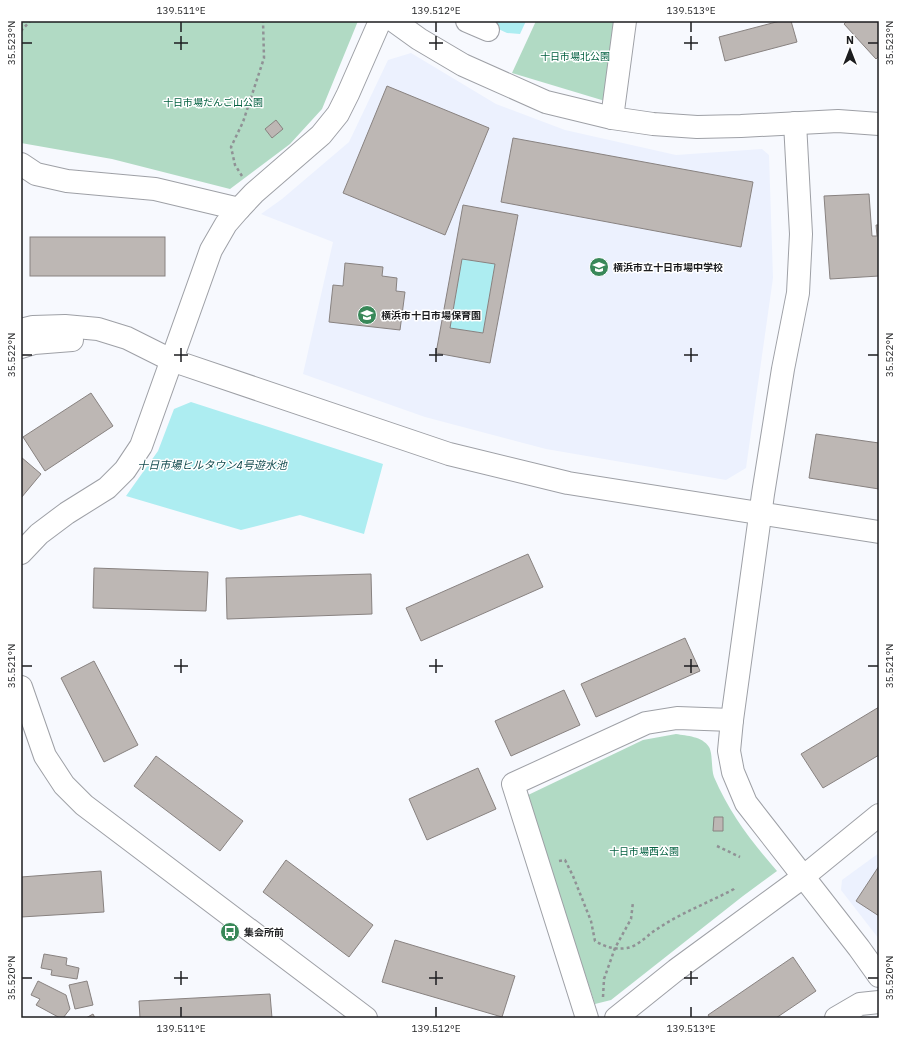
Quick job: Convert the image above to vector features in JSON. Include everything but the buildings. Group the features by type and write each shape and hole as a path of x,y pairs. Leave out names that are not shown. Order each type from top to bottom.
{"street":[{"path":"21,553 39,534 67,513 107,488 125,470 141,446 211,250 226,224 239,208 254,193 321,135 338,114 380,21"},
{"path":"394,21 419,39 463,64 546,102 612,118 653,124 697,126 741,126 838,121 879,124"},
{"path":"467,21 488,30"},
{"path":"612,118 624,21"},
{"path":"794,123 801,234 798,293 783,369 760,514 729,751 733,772 746,803 859,948 879,976"},
{"path":"21,164 36,174 67,181 154,189 239,208"},
{"path":"21,330 33,327 65,326 98,329 126,338 171,360 448,454 568,483 879,532"},
{"path":"21,347 34,343 67,340 94,343 120,351 171,360"},
{"path":"21,689 45,756 64,785 84,805 366,1018"},
{"path":"587,1018 514,784 646,723 677,718 732,720"},
{"path":"616,1018 676,970 803,877 879,814"},
{"path":"836,1018 860,1004 879,1002"}],"path":[{"path":"21,31 30,21"},
{"path":"254,193 235,165 231,147 243,122 264,58 263,21"},
{"path":"717,846 740,857"},
{"path":"538,863 565,860 592,921 595,941 609,948 629,948 663,924 682,913 707,903 736,887"},
{"path":"603,999 604,979 615,948 631,919 634,902"}],"shaded area":[{"name":"横浜市立十日市場中学校","path":"411,53 496,104 565,130 676,155 762,149 769,155 773,278 746,468 726,480 546,449 425,417 303,374 333,242 261,214 282,199 349,142 388,60"},
{"path":"879,853 879,939 841,890 842,880"}],"green space":[{"name":"十日市場だんご山公園","path":"21,21 358,21 322,109 290,144 230,189 112,159 21,143"},
{"name":"十日市場北公園","path":"536,21 614,21 605,101 512,73"},
{"name":"十日市場西公園","path":"676,734 698,739 706,743 709,747 714,777 727,803 758,849 777,871 611,1000 595,1004 526,796 643,740"}],"water":[{"path":"481,21 526,21 520,34 507,33"},
{"path":"462,259 495,264 483,333 450,328"},
{"name":"十日市場ヒルタウン4号遊水池","path":"191,402 383,464 364,534 300,515 241,530 126,496 158,451 174,409"}],"place":[{"name":"横浜市立十日市場中学校","path":"599,267"},
{"name":"横浜市十日市場保育園","path":"367,315"},
{"name":"集会所前","path":"230,932"}]}
